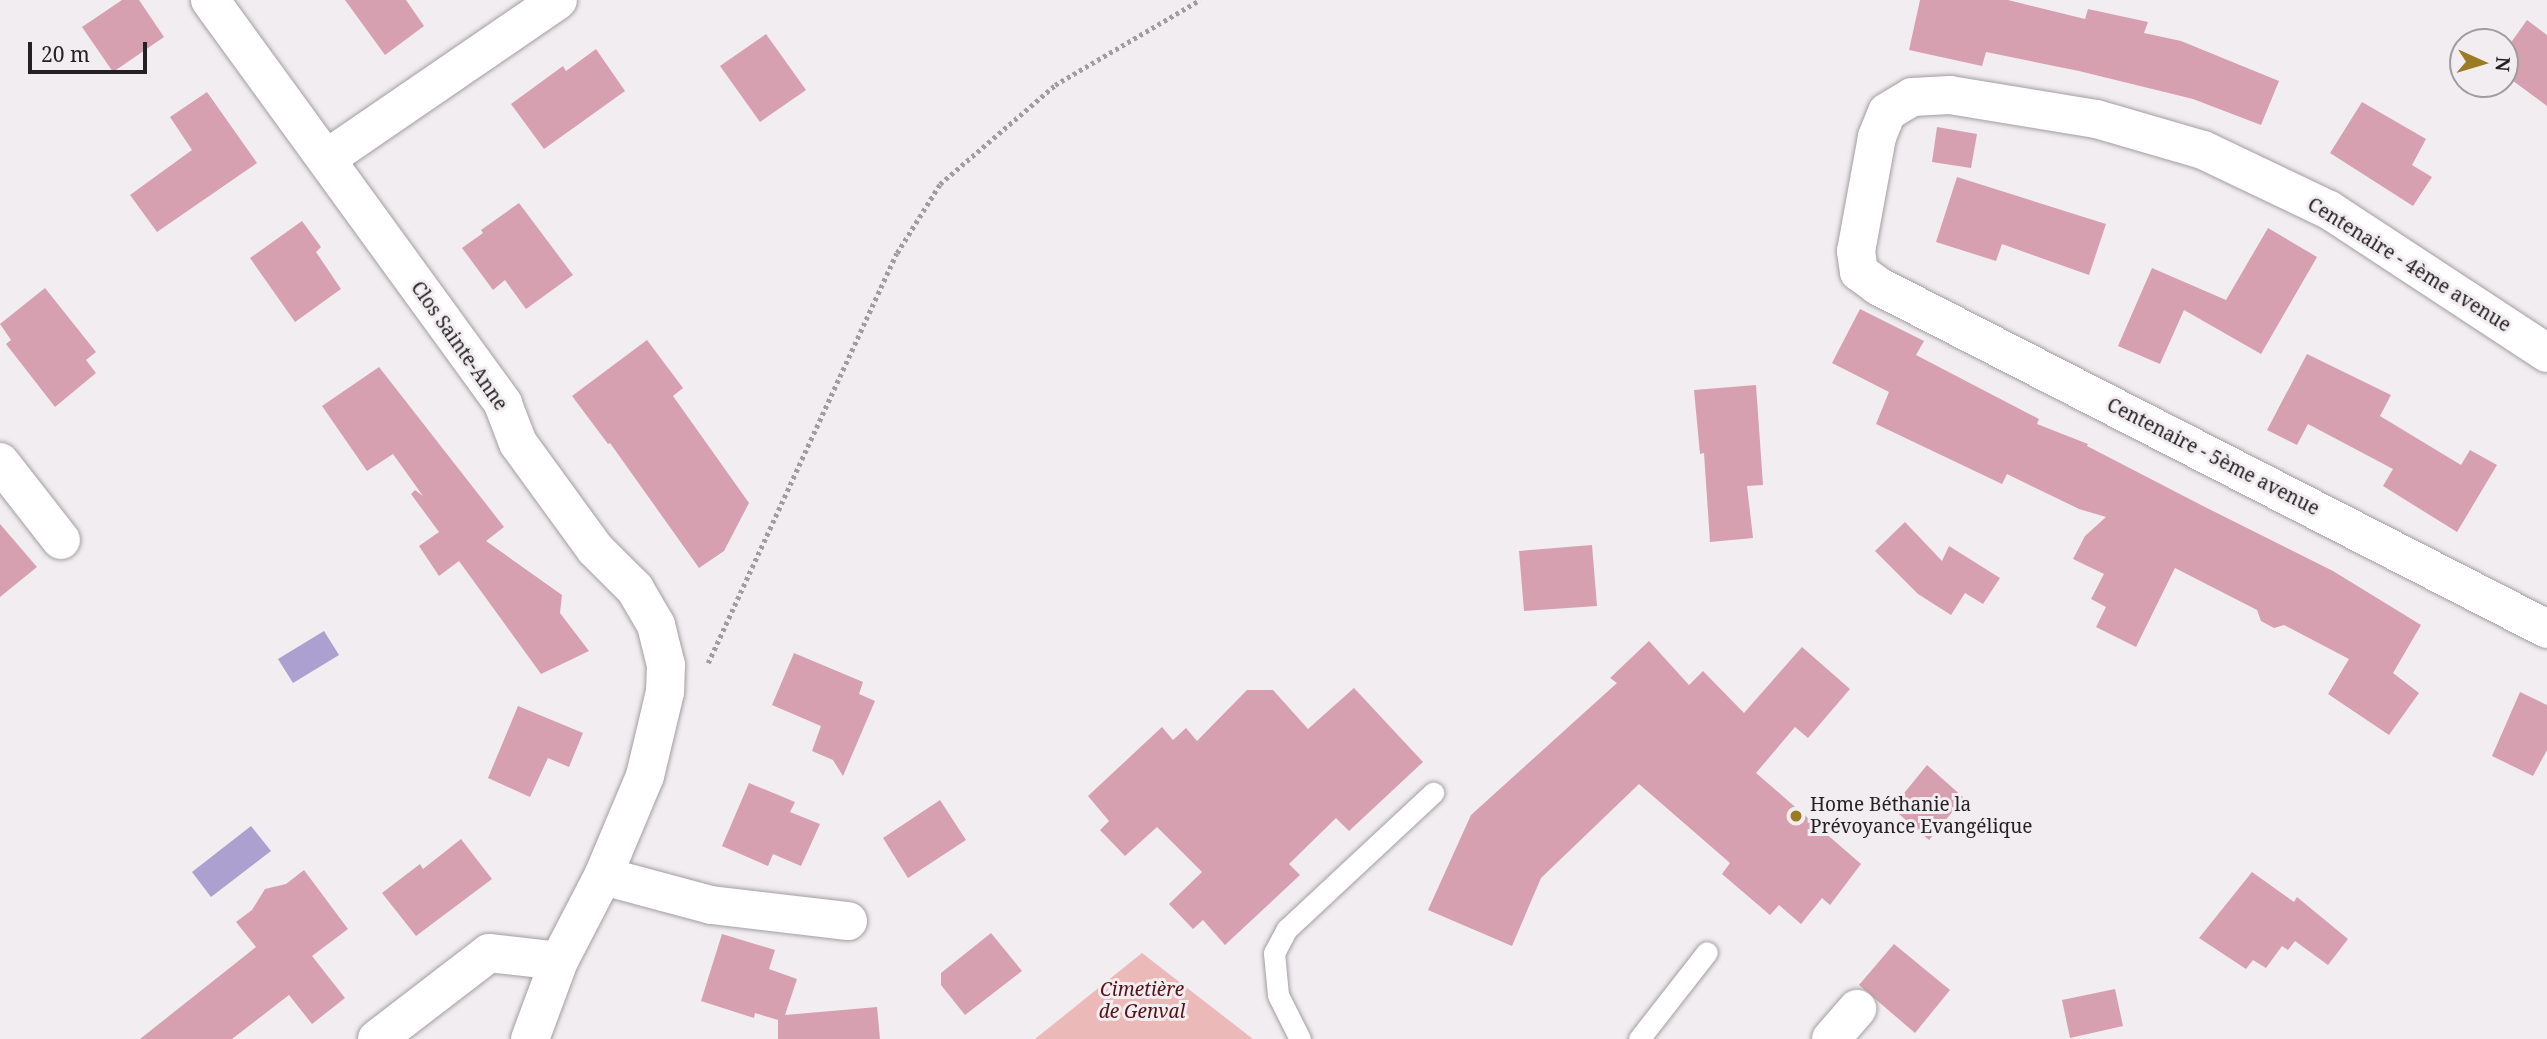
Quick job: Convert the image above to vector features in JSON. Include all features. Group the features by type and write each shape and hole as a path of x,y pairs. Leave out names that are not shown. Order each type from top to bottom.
{"street":[{"name":"Clos Sainte-Anne","path":"210,0 503,404 518,443 595,549 635,589 656,625 666,666 664,692 645,776 603,876 559,961 530,1039"},
{"path":"326,159 558,0"},
{"name":"Centenaire - 4ème avenue","path":"1878,286 1859,272 1856,251 1877,136 1887,111 1912,97 1950,95 2096,119 2203,150 2329,209 2547,353"},
{"name":"Centenaire - 5ème avenue","path":"1878,286 2547,629"},
{"path":"0,462 61,540"},
{"path":"603,876 711,905 848,921"},
{"path":"377,1039 489,953 559,961"},
{"path":"1831,1039 1857,1009"}],"lane":[{"path":"1300,1039 1278,995 1274,953 1287,929 1433,793"},
{"path":"1639,1039 1707,952"}],"path":[{"path":"664,692 706,666 897,253 940,184 1055,85 1200,0"}],"green space":[{"name":"Cimetière de Genval","path":"1142,953 1253,1039 1035,1039"}],"shaded area":[{"path":"324,631 339,655 293,683 278,659"},
{"path":"251,826 271,851 211,897 192,872"}],"building":[{"path":"122,0 139,0 164,37 113,72 82,27"},
{"path":"345,0 406,0 424,26 385,55"},
{"path":"1920,0 2008,0 2085,19 2088,9 2148,22 2144,33 2181,41 2279,81 2261,125 2193,99 2079,71 1986,52 1982,66 1909,50"},
{"path":"2527,20 2547,35 2547,106 2519,85 2519,31"},
{"path":"766,34 806,90 760,122 720,66"},
{"path":"596,49 625,91 544,149 511,104 563,66 566,71"},
{"path":"207,92 257,163 157,232 130,195 192,150 170,117"},
{"path":"2362,102 2426,139 2412,165 2432,177 2413,206 2330,153"},
{"path":"1937,127 1977,134 1971,168 1932,162"},
{"path":"1957,177 2106,224 2089,275 2002,244 1996,261 1936,242"},
{"path":"519,203 573,275 526,309 505,280 493,290 462,248 483,233 481,230"},
{"path":"302,221 321,247 316,252 341,289 295,322 250,258"},
{"path":"2268,228 2317,257 2261,354 2184,310 2160,364 2118,346 2152,268 2226,300"},
{"path":"45,288 96,352 86,360 96,373 55,407 6,344 11,340 0,324"},
{"path":"1860,309 1924,341 1916,355 2039,419 2037,424 2088,444 2087,446 2333,571 2421,625 2393,673 2419,693 2389,735 2328,694 2349,659 2284,625 2274,628 2261,621 2257,610 2175,568 2136,647 2096,627 2106,607 2091,599 2104,574 2073,559 2085,536 2106,517 2079,509 2007,474 2002,484 1876,424 1889,392 1832,363"},
{"path":"647,340 683,388 673,396 749,503 724,551 699,568 610,443 608,444 572,396"},
{"path":"2307,354 2391,395 2380,416 2461,465 2470,450 2497,465 2457,532 2383,486 2393,469 2308,424 2297,445 2267,430"},
{"path":"379,367 504,527 486,541 562,595 560,613 589,651 541,674 459,561 439,576 419,546 439,532 411,494 415,490 423,496 393,454 367,471 322,406"},
{"path":"1756,385 1763,485 1747,486 1753,538 1710,542 1704,453 1700,454 1694,390"},
{"path":"1905,522 1942,561 1949,546 2000,578 1983,604 1965,593 1951,615 1918,594 1875,551"},
{"path":"0,524 37,567 0,597"},
{"path":"1592,545 1597,606 1524,611 1519,551"},
{"path":"1649,641 1689,685 1703,671 1744,713 1802,647 1850,689 1808,738 1795,727 1756,773 1861,864 1830,905 1822,898 1801,924 1779,905 1770,915 1722,874 1730,863 1639,784 1541,878 1512,946 1428,910 1471,815 1617,683 1610,678"},
{"path":"794,653 863,682 859,694 875,701 843,776 833,760 812,751 821,726 772,705"},
{"path":"1354,688 1423,762 1349,831 1336,818 1289,864 1300,875 1225,945 1203,920 1193,929 1169,904 1202,872 1157,827 1125,856 1100,830 1109,821 1088,796 1162,727 1173,740 1186,728 1197,741 1247,690 1273,690 1308,729"},
{"path":"2520,692 2547,705 2547,750 2533,776 2492,756"},
{"path":"518,706 583,733 569,767 548,758 530,797 488,778"},
{"path":"1927,765 1964,798 1929,840 1892,808"},
{"path":"749,783 795,802 790,812 820,824 801,866 773,854 768,866 722,846"},
{"path":"940,800 966,840 908,878 883,838"},
{"path":"461,839 492,879 416,936 382,893 420,864 423,869"},
{"path":"304,870 348,929 312,956 345,998 312,1024 289,995 232,1039 140,1039 256,947 236,922 252,910 265,889 286,884"},
{"path":"2252,872 2294,902 2297,897 2348,939 2328,965 2295,941 2288,950 2282,946 2266,968 2253,960 2246,969 2199,938"},
{"path":"991,933 1022,971 965,1015 941,985 941,973"},
{"path":"722,934 775,950 769,969 797,979 785,1015 877,1007 880,1039 778,1039 778,1020 755,1013 754,1018 701,1001"},
{"path":"1894,944 1950,990 1915,1033 1859,985"},
{"path":"2115,989 2123,1026 2070,1038 2062,1000"}],"place":[{"name":"Home Béthanie la Prévoyance Evangélique","path":"1796,816"}]}
